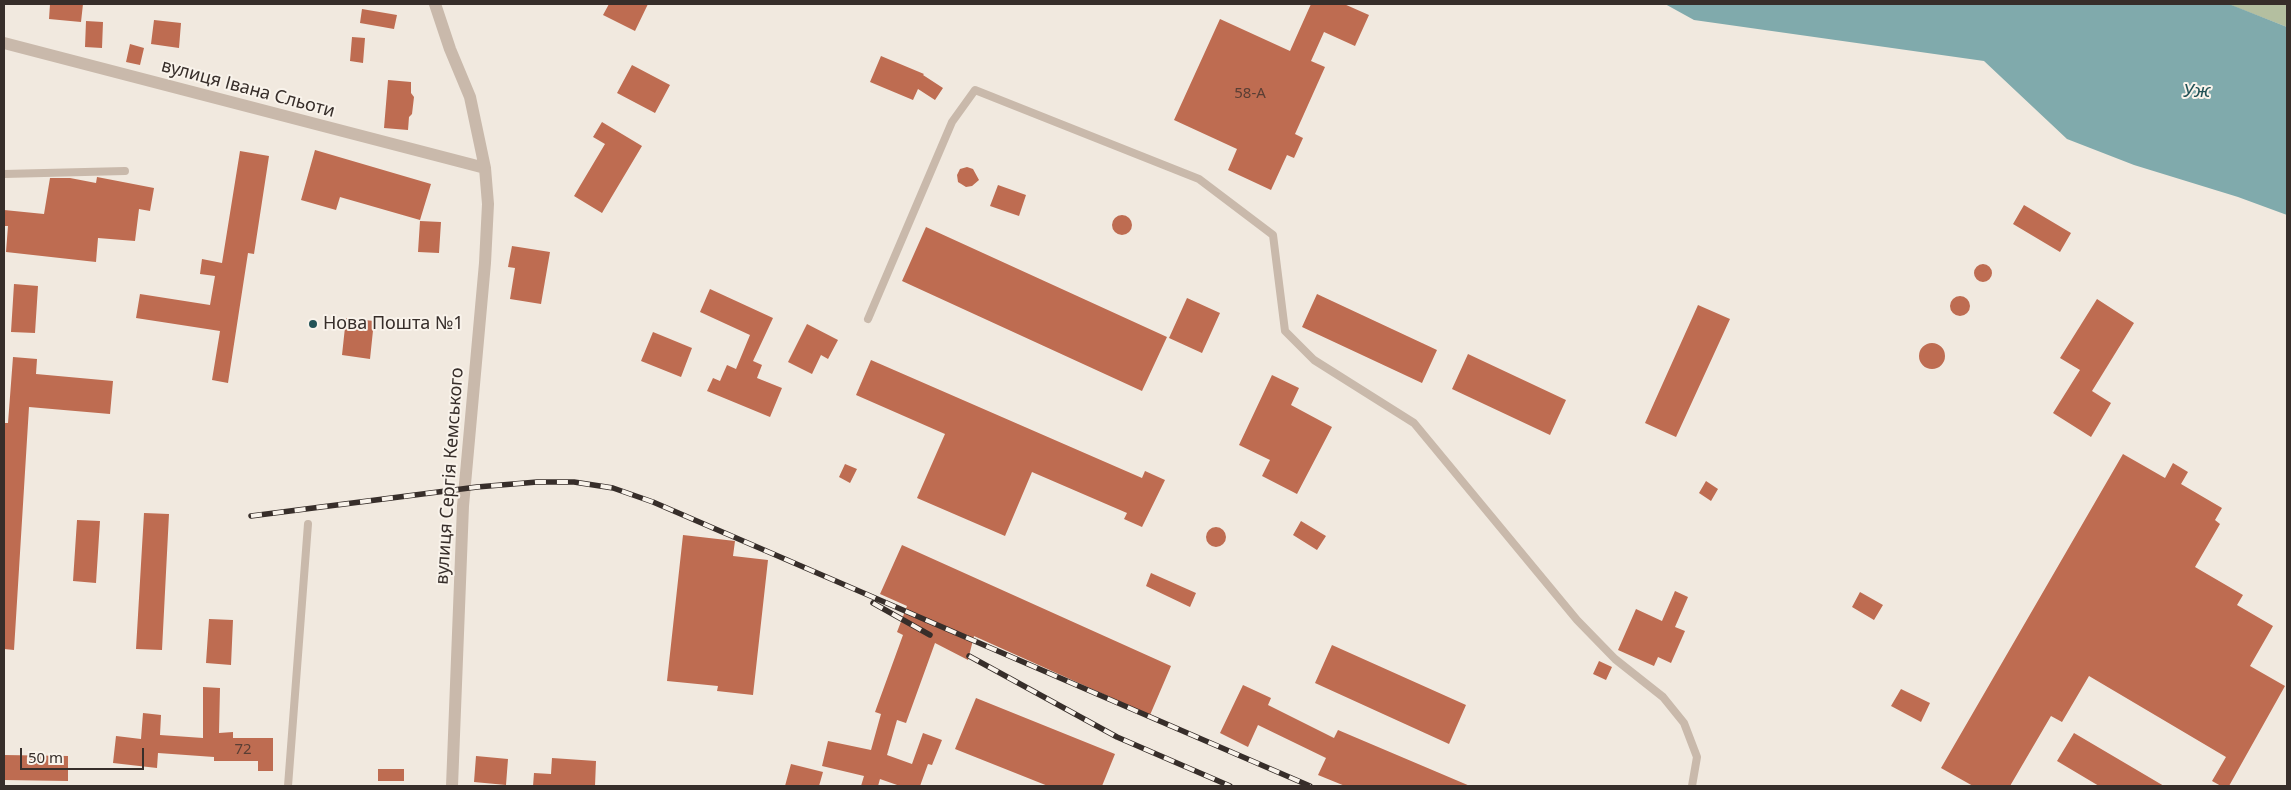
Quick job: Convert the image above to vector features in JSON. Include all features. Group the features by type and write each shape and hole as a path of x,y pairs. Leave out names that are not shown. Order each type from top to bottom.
{"street":[{"name":"вулиця Сергія Кемського","path":"435,4 470,97 485,168 488,204 485,263 463,506 452,786"},
{"name":"вулиця Івана Сльоти","path":"4,43 485,168"}],"lane":[{"path":"868,319 952,122 975,90 1198,178 1273,235 1285,331 1314,360 1414,423 1578,620 1615,659 1663,697 1684,723 1697,757 1692,786"},
{"path":"4,174 125,171"},
{"path":"288,786 308,524"}],"green space":[{"path":"2229,4 2287,4 2287,27 2233,6"}],"water":[{"name":"Уж","path":"1665,4 2229,4 2287,27 2287,215 2238,197 2134,165 2067,139 1984,61 1694,20"}],"building":[{"path":"50,4 83,4 81,22 49,19"},
{"path":"609,4 648,4 635,31 603,15"},
{"path":"1311,4 1344,4 1369,15 1355,46 1324,32 1311,61 1325,67 1295,134 1303,138 1294,158 1287,155 1271,190 1228,170 1237,149 1174,120 1220,19 1290,51"},
{"path":"362,9 397,15 394,29 360,23"},
{"path":"154,20 181,23 179,48 151,44"},
{"path":"86,21 103,22 102,48 85,47"},
{"path":"352,37 365,38 363,63 350,61"},
{"path":"130,44 144,48 140,65 126,62"},
{"path":"881,56 924,74 943,88 935,100 918,89 913,100 870,82"},
{"path":"632,65 670,85 655,113 617,93"},
{"path":"388,80 411,82 411,93 414,97 408,130 384,128"},
{"path":"602,122 642,146 602,213 574,196 605,144 593,137"},
{"path":"315,150 431,184 420,220 340,197 336,210 301,200"},
{"path":"240,151 269,156 254,254 248,253 228,383 212,380 220,331 136,318 140,294 210,305 215,276 200,274 202,259 222,263"},
{"path":"967,167 973,169 979,180 972,186 966,187 958,182 957,175 960,169"},
{"path":"97,177 154,188 150,211 139,209 135,241 98,238 96,262 6,252 8,226 4,226 4,210 44,214 50,178 70,178 96,183"},
{"path":"998,185 1026,195 1019,216 990,206"},
{"path":"2024,205 2071,233 2060,252 2013,224"},
{"path":"1122,215 1129,218 1132,225 1129,232 1122,235 1115,232 1112,225 1115,218"},
{"path":"420,221 441,222 439,253 418,252"},
{"path":"926,227 1167,337 1142,391 902,281"},
{"path":"512,246 550,252 541,304 510,299 515,268 508,267"},
{"path":"1979,264 1987,264 1992,269 1990,280 1979,282 1974,277 1974,269"},
{"path":"14,284 38,286 35,333 11,332"},
{"path":"710,289 773,318 753,361 762,365 757,378 782,388 770,417 707,391 713,378 720,381 727,365 736,369 750,335 700,312"},
{"path":"1317,294 1437,350 1422,383 1302,327"},
{"path":"1960,296 1967,299 1970,306 1967,313 1960,316 1953,313 1950,306 1953,299"},
{"path":"1187,298 1220,313 1202,353 1169,338"},
{"path":"2097,299 2134,323 2092,391 2111,403 2091,437 2053,413 2080,370 2060,358"},
{"path":"1698,305 1730,319 1676,437 1645,423"},
{"path":"346,318 374,321 370,359 342,355"},
{"path":"807,324 838,340 828,359 821,355 812,374 788,362"},
{"path":"653,332 692,348 681,377 641,361"},
{"path":"1932,343 1942,346 1945,356 1942,366 1932,369 1922,366 1919,356 1922,346"},
{"path":"1468,354 1566,400 1550,435 1452,389"},
{"path":"13,357 37,359 36,374 113,381 110,414 29,407 14,650 4,649 4,423 8,423"},
{"path":"871,360 1142,478 1145,471 1165,480 1142,527 1124,519 1127,513 1032,472 1005,536 917,498 945,434 856,395"},
{"path":"1272,375 1299,388 1291,405 1332,427 1297,494 1262,476 1270,460 1239,445"},
{"path":"2123,454 2165,478 2173,463 2188,472 2181,484 2222,508 2215,520 2220,524 2195,567 2243,595 2237,605 2273,626 2250,666 2285,686 2229,786 2221,786 2212,781 2226,757 2089,676 2062,722 2051,716 2010,786 1973,786 1941,768"},
{"path":"845,464 857,469 850,483 839,477"},
{"path":"1706,481 1718,489 1711,501 1699,493"},
{"path":"144,513 169,514 162,650 136,649"},
{"path":"77,520 100,521 96,583 73,581"},
{"path":"1301,521 1326,536 1317,550 1293,535"},
{"path":"1216,527 1223,530 1226,537 1223,544 1216,547 1209,544 1206,537 1209,530"},
{"path":"683,535 735,541 733,556 768,560 753,695 717,691 718,686 667,681"},
{"path":"902,545 1171,666 1150,715 974,636 968,660 935,643 906,723 897,720 887,755 912,764 923,733 942,740 932,765 928,764 920,786 900,786 880,779 878,786 861,786 864,776 822,766 828,741 871,750 881,714 875,712 903,635 897,632 907,606 880,594"},
{"path":"1151,573 1196,593 1190,607 1146,586"},
{"path":"1675,591 1688,597 1675,627 1685,631 1671,663 1658,657 1654,666 1618,650 1636,609 1662,621"},
{"path":"1860,592 1883,605 1874,620 1852,607"},
{"path":"209,619 233,620 231,665 206,663"},
{"path":"1332,645 1466,705 1449,744 1315,683"},
{"path":"1599,661 1612,667 1606,680 1593,674"},
{"path":"1243,685 1271,698 1268,705 1334,738 1338,730 1470,786 1345,786 1318,775 1326,758 1258,725 1248,747 1220,733"},
{"path":"203,687 220,688 219,733 233,732 233,738 273,738 273,771 258,771 258,761 214,761 214,757 158,753 157,768 113,763 116,736 141,739 143,713 161,715 160,735 203,738"},
{"path":"1901,689 1930,703 1921,722 1891,706"},
{"path":"976,698 1115,754 1102,786 1048,786 955,749"},
{"path":"2074,733 2164,786 2099,786 2057,761"},
{"path":"4,755 68,756 68,781 4,780"},
{"path":"476,756 508,759 506,785 474,782"},
{"path":"552,758 596,761 595,786 533,786 534,773 551,774"},
{"path":"791,764 823,772 819,786 785,786"},
{"path":"378,769 404,769 404,781 378,781"}],"railway":[{"path":"251,516 477,487 537,482 574,482 613,488 653,502 1310,786"},
{"path":"873,603 930,635"},
{"path":"969,656 1117,737 1230,786"}],"place":[{"name":"Нова Пошта №1","path":"313,324"}]}
